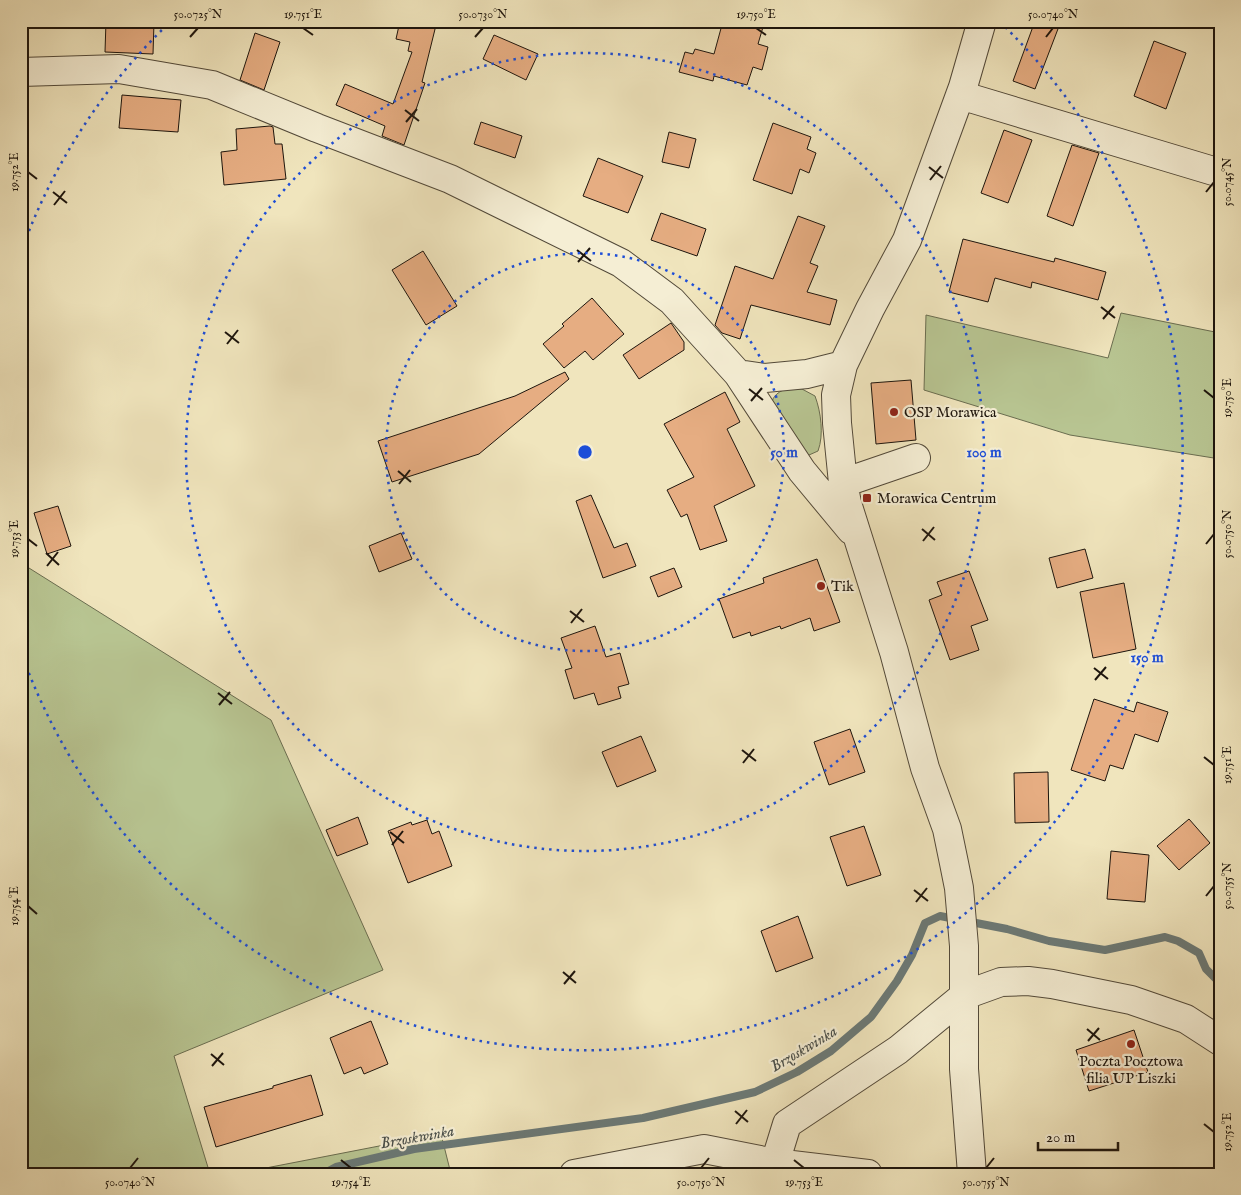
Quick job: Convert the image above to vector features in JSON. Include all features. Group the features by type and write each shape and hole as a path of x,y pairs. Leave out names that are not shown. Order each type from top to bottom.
{"street":[{"path":"972,1174 964,1069 964,946 959,888 947,829 925,768 894,652 847,503 836,423 836,395 843,365 907,240 960,95 982,21"},
{"path":"21,72 119,69 212,85 450,179 621,263 672,301 738,374 802,471 860,540"},
{"path":"960,95 1220,173"},
{"path":"738,374 765,378 807,374 843,365"},
{"path":"843,483 916,458"},
{"path":"776,1168 787,1124 898,1050 965,995 1001,982 1028,981 1052,984 1131,1000 1186,1019 1220,1041"},
{"path":"574,1174 704,1149 741,1165 868,1174"}],"green space":[{"path":"1121,313 1220,333 1220,459 1070,435 924,390 926,315 1108,358"},
{"path":"788,388 802,389 815,396 817,402 821,424 820,445 818,451 809,455 801,451 793,442 777,418 772,406 775,396"},
{"path":"21,563 271,720 383,970 174,1056 210,1174 21,1174"},
{"path":"441,1134 451,1174 235,1174"}],"building":[{"path":"106,21 154,22 153,54 105,52"},
{"path":"400,21 437,21 422,82 425,83 404,145 382,136 385,126 336,105 345,84 393,104 412,52 408,51 410,42 396,39"},
{"path":"723,21 742,21 763,27 758,44 768,47 762,70 753,67 747,85 714,76 713,81 679,72 685,52 693,54 695,49 714,54"},
{"path":"1035,21 1061,21 1035,89 1013,81"},
{"path":"255,33 280,42 264,90 240,80"},
{"path":"494,35 538,54 526,80 483,59"},
{"path":"1154,41 1186,53 1166,109 1134,96"},
{"path":"122,95 181,100 178,132 119,128"},
{"path":"481,122 522,136 515,158 474,144"},
{"path":"773,123 811,137 807,149 816,153 809,173 800,169 792,194 753,180"},
{"path":"273,127 275,144 282,144 286,179 224,185 221,152 237,150 236,129"},
{"path":"1004,130 1032,140 1008,203 981,193"},
{"path":"669,132 696,139 689,168 662,162"},
{"path":"1072,145 1099,153 1073,226 1047,216"},
{"path":"598,158 643,176 628,213 583,196"},
{"path":"661,213 706,229 697,256 651,240"},
{"path":"798,216 825,226 810,263 818,266 807,292 837,300 830,325 751,305 740,339 722,333 715,325 735,266 773,279"},
{"path":"963,239 1054,262 1055,258 1106,272 1098,300 1032,282 1031,288 995,278 988,302 949,292"},
{"path":"423,251 457,306 426,325 392,270"},
{"path":"592,298 624,334 593,360 585,351 564,368 543,344 564,326 562,324"},
{"path":"671,323 684,342 684,350 639,379 623,355"},
{"path":"565,372 569,379 479,454 392,482 378,441 515,396"},
{"name":"OSP Morawica","path":"911,380 916,440 876,444 871,383"},
{"path":"725,392 740,422 727,429 755,486 714,506 727,541 700,550 687,514 681,517 667,490 694,477 664,424"},
{"path":"591,495 614,548 627,543 636,566 603,578 576,501"},
{"path":"58,506 71,546 47,554 34,513"},
{"path":"401,533 412,559 379,572 369,546"},
{"path":"1085,549 1093,578 1057,588 1049,558"},
{"path":"817,559 840,622 814,631 810,618 781,629 780,626 751,636 750,632 733,638 719,599 764,583 763,578"},
{"path":"674,568 682,587 658,597 650,577"},
{"path":"969,571 988,620 971,626 979,650 950,660 929,600 942,595 937,582"},
{"path":"1124,583 1136,649 1093,658 1080,592"},
{"path":"595,626 606,657 620,653 629,684 618,687 621,698 598,705 594,693 574,699 565,670 572,668 561,638"},
{"path":"1094,699 1134,712 1137,702 1168,712 1158,742 1135,734 1123,769 1110,765 1105,781 1071,770"},
{"path":"850,729 865,772 829,785 814,742"},
{"path":"641,736 656,771 617,787 602,752"},
{"path":"1048,772 1049,822 1015,823 1014,773"},
{"path":"358,817 368,844 337,856 326,830"},
{"path":"1189,819 1210,843 1179,870 1157,846"},
{"path":"427,820 432,834 439,831 452,866 408,883 388,831 411,822 412,825"},
{"path":"864,826 881,875 847,886 830,837"},
{"path":"1111,851 1149,855 1145,902 1107,899"},
{"path":"798,916 813,958 776,972 761,931"},
{"path":"371,1021 388,1064 364,1074 361,1067 344,1074 330,1038"},
{"path":"1134,1030 1148,1072 1089,1091 1076,1050"},
{"path":"311,1075 323,1115 216,1147 204,1107 273,1088 273,1086"}],"waterway":[{"name":"Brzoskwinka","path":"323,1174 336,1167 414,1149 643,1118 755,1092 797,1072 831,1051 871,1017 897,981 912,955 925,923 940,916 1007,929 1049,941 1105,950 1165,937 1178,941 1199,953 1206,969 1220,983"}],"place":[{"name":"OSP Morawica","path":"894,412"},
{"name":"Morawica Centrum","path":"867,498"},
{"name":"Tik","path":"821,586"},
{"name":"Poczta Pocztowa filia UP Liszki","path":"1131,1044"}]}
